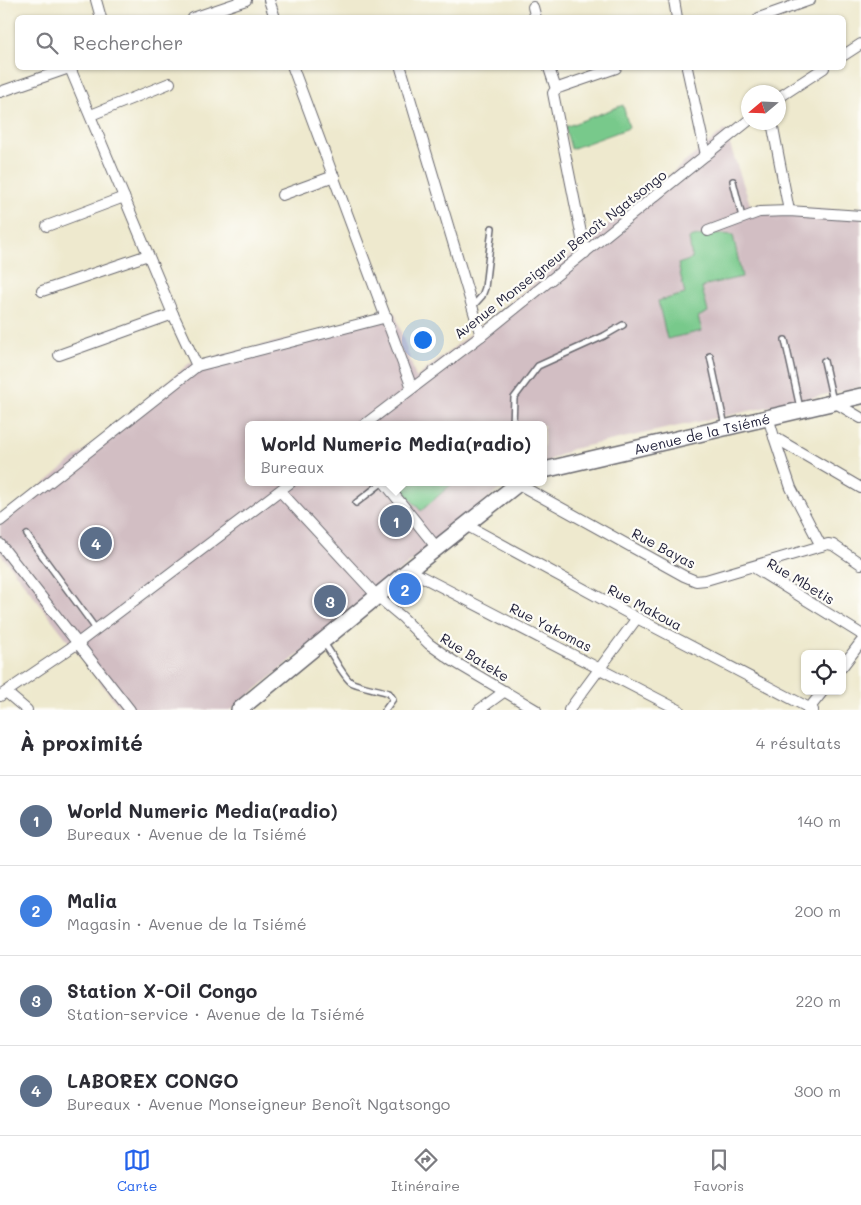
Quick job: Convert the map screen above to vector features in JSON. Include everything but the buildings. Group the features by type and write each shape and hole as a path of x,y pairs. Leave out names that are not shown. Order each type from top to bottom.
{"main road":[{"name":"Avenue de la Tsiémé","path":"547,469 768,416 861,396"},
{"path":"239,710 409,570 515,486"}],"street":[{"path":"96,0 100,15"},
{"path":"203,15 246,0"},
{"path":"269,0 274,15"},
{"path":"674,0 676,15"},
{"path":"768,15 810,0"},
{"path":"533,7 535,15"},
{"path":"846,54 861,44"},
{"path":"0,92 64,70"},
{"path":"71,70 173,314 197,366"},
{"path":"294,70 412,388"},
{"path":"402,70 480,336"},
{"path":"551,70 556,89 554,98 585,253"},
{"path":"556,89 610,70"},
{"path":"687,70 706,155"},
{"path":"786,93 821,70"},
{"path":"91,115 170,83"},
{"name":"Avenue Monseigneur Benoît Ngatsongo","path":"369,421 585,253 741,127"},
{"path":"774,130 789,211"},
{"path":"282,196 334,176"},
{"path":"47,226 124,197"},
{"path":"708,231 759,212 789,211 861,216"},
{"path":"42,291 148,255"},
{"path":"59,355 173,314"},
{"path":"0,521 197,366 387,317"},
{"path":"833,401 861,418"},
{"path":"768,416 790,488 820,546 833,545 861,564"},
{"path":"774,437 861,488"},
{"path":"26,710 3,695 96,629 287,486"},
{"path":"387,486 437,548"},
{"name":"Rue Bayas","path":"524,486 696,581 753,567 820,546"},
{"name":"Rue Bateke","path":"280,492 378,597 429,644 453,661 536,710"},
{"name":"Rue Makoua","path":"466,525 810,709"},
{"path":"0,544 130,710"},
{"name":"Rue Mbetis","path":"753,567 861,634"},
{"name":"Rue Yakomas","path":"409,570 679,710"},
{"path":"569,710 637,618"},
{"path":"846,661 861,642"},
{"path":"479,710 505,691"},
{"path":"810,709 820,695"}],"lane":[{"path":"733,181 742,217"},
{"path":"472,307 482,296 485,288 492,228"},
{"path":"513,421 514,398 538,366 604,336 623,325"},
{"path":"785,340 801,409"},
{"path":"710,356 725,427"},
{"path":"824,361 833,401"},
{"path":"356,503 379,486"},
{"path":"26,535 96,629"},
{"path":"323,642 332,652 351,682 389,693 393,699 385,710"}],"shaded area":[{"path":"725,130 751,207 861,211 861,387 572,449 547,462 547,421 245,421 245,486 503,486 231,710 122,710 0,553 0,520 190,363 395,313 416,378"}],"green space":[{"path":"623,105 629,128 571,149 565,127"},
{"path":"712,233 733,235 742,277 706,285 702,288 708,312 698,317 702,331 667,339 658,301 685,294 678,264 692,259 689,238"},
{"path":"409,486 449,486 421,511 403,491"}],"place":[{"name":"World Numeric Media(radio)","path":"396,521"},
{"name":"LABOREX CONGO","path":"96,543"},
{"name":"Malia","path":"405,589"},
{"name":"Station X-Oil Congo","path":"330,601"}]}
